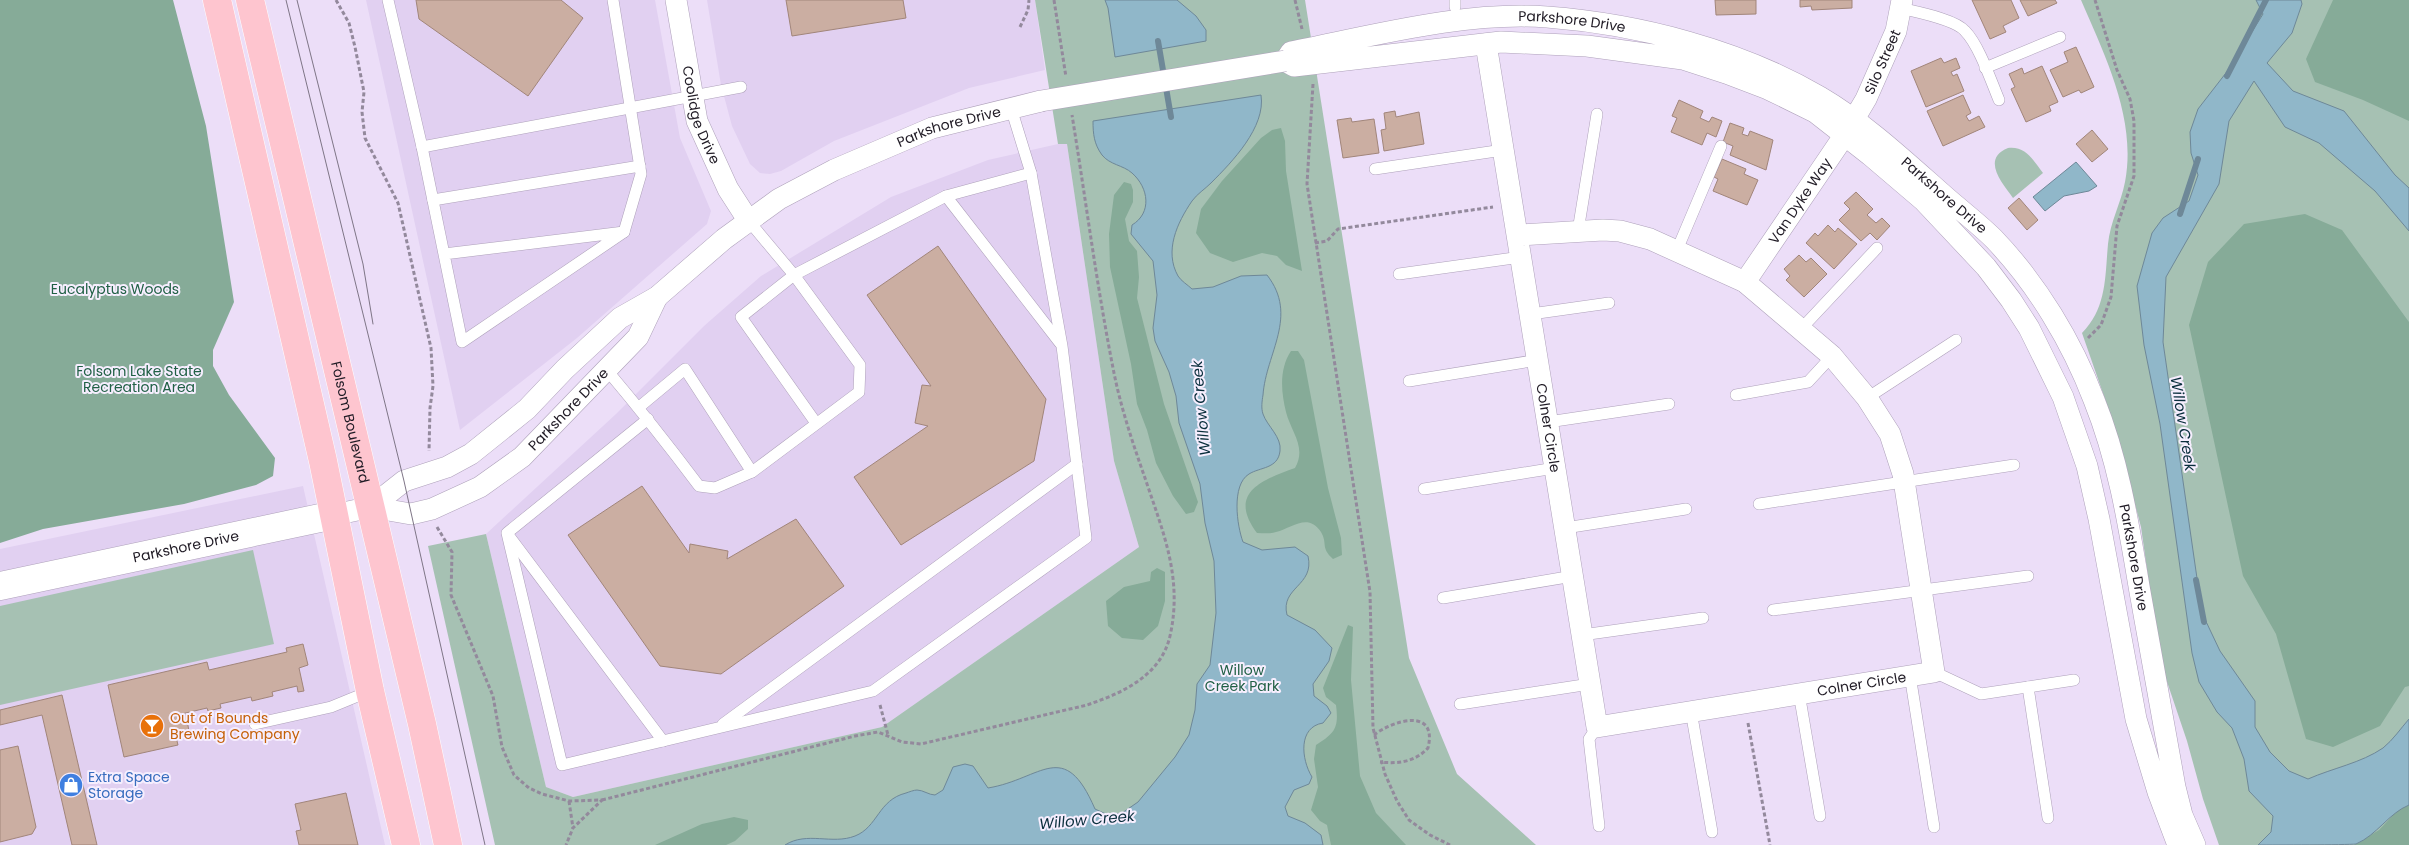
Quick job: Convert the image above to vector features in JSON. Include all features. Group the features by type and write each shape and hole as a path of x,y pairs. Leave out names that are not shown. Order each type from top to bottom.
{"main road":[{"path":"216,0 324,461 370,691 406,845"},
{"name":"Folsom Boulevard","path":"250,0 371,507 448,845"}],"street":[{"name":"Coolidge Drive","path":"676,0 697,121 706,144 730,192 748,220"},
{"name":"Silo Street","path":"1848,128 1866,99 1896,31 1901,4"},
{"name":"Parkshore Drive","path":"1285,61 1291,52 1428,26 1498,17 1545,17 1590,22 1643,32 1725,54 1772,73 1821,97 1870,155 1924,201 1986,268 2011,300 2029,328 2063,397 2087,466 2100,519 2136,719 2158,792 2178,845"},
{"name":"Parkshore Drive","path":"371,507 404,481 447,467 471,454 527,409 565,369 620,318 657,297 748,220 779,199 834,170 932,128 1041,101 1285,61 1294,66 1486,44 1530,43 1587,46 1683,59 1726,72 1848,128 1918,172 1994,240 2048,309 2094,399 2118,475 2175,787 2182,815 2195,845"},
{"name":"Colner Circle","path":"1486,44 1597,727 1910,674 1934,672"},
{"name":"Van Dyke Way","path":"1745,282 1848,128"},
{"path":"1518,235 1578,231 1620,231 1636,234 1677,250 1745,282 1832,356 1867,398 1890,434 1905,483 1934,672"},
{"name":"Parkshore Drive","path":"0,586 371,507 411,514 432,509 480,487 522,457 638,337 657,297"}],"lane":[{"path":"388,0 422,147 462,342 624,232 641,174 613,0"},
{"path":"1901,4 1935,16 1965,30 1999,100"},
{"path":"1985,68 2060,37"},
{"path":"422,147 740,87"},
{"path":"507,533 562,764 873,691 1086,538 1062,346 1031,173 1011,108"},
{"path":"1578,231 1597,114"},
{"path":"1677,250 1721,146"},
{"path":"1375,169 1503,150"},
{"path":"433,200 640,166"},
{"path":"816,423 741,316 794,275 946,196 1031,173"},
{"path":"946,196 1062,346"},
{"path":"606,369 648,419 699,486 714,488 752,472 859,392 860,365 794,275 748,220"},
{"path":"444,254 624,232"},
{"path":"1801,329 1877,248"},
{"path":"1398,274 1521,257"},
{"path":"1531,314 1609,303"},
{"path":"1867,398 1956,340"},
{"path":"1736,395 1808,382 1832,356"},
{"path":"1409,381 1538,360"},
{"path":"638,408 685,369 752,472"},
{"path":"1548,422 1669,404"},
{"path":"507,533 648,419"},
{"path":"718,728 1077,464"},
{"path":"1758,504 2014,465"},
{"path":"1424,489 1555,468"},
{"path":"1565,528 1686,509"},
{"path":"507,533 663,741"},
{"path":"1442,598 1573,576"},
{"path":"1773,610 2028,576"},
{"path":"1582,635 1703,618"},
{"path":"1934,672 1981,694 2074,680"},
{"path":"1910,674 1934,827"},
{"path":"1460,704 1590,684"},
{"path":"2028,687 2048,818"},
{"path":"255,724 331,707 370,691"},
{"path":"1799,693 1820,816"},
{"path":"1691,711 1712,832"},
{"path":"1597,727 1589,740 1598,826"}],"path":[{"path":"336,0 349,23 355,47 364,92 362,112 365,138 398,204 432,348 433,386 428,450"},
{"path":"1020,27 1028,10 1029,0"},
{"path":"1295,0 1302,31"},
{"path":"2070,349 2089,338 2100,325 2111,297 2117,226 2134,176 2134,121 2130,99 2117,70 2095,0"},
{"path":"1313,81 1307,184 1370,592 1374,735 1380,762 1397,801 1409,820 1430,835 1450,845"},
{"path":"1315,243 1327,241 1338,229 1513,204"},
{"path":"435,523 442,538 451,547 450,595 493,696 502,747 514,775 529,788 542,794 569,801 602,800 573,828 566,845"},
{"path":"873,691 879,699 888,735"},
{"path":"1744,702 1770,845"},
{"path":"1374,735 1394,722 1408,719 1423,724 1428,731 1428,748 1420,755 1397,764 1380,762"},
{"path":"569,801 573,828"}],"shaded area":[{"path":"366,0 655,0 680,138 711,211 707,224 577,338 460,430"},
{"path":"707,0 1035,0 1045,70 969,88 834,141 781,171 770,174 760,173 750,164 732,126 721,85"},
{"path":"1058,144 1067,144 1114,461 1139,547 882,727 573,797 546,787 486,534 616,414 704,326 761,276 891,197 988,160"},
{"path":"303,486 385,845 0,845 0,549"}],"green space":[{"name":"Eucalyptus Woods","path":"0,0 173,0 206,126 234,302 213,350 213,366 229,395 275,458 273,476 256,485 184,504 43,529 0,543"},
{"name":"Willow Creek Park","path":"1035,0 1305,0 1409,658 1457,774 1536,845 495,845 428,546 486,534 546,787 573,797 882,727 1139,547 1114,461 1067,144 1058,144"},
{"path":"2081,0 2409,0 2409,845 2219,845 2160,661 2141,527 2114,425 2082,333 2096,313 2103,291 2109,236 2125,182 2128,158 2123,111 2109,66"},
{"path":"2333,0 2409,0 2409,121 2363,100 2315,82 2306,59"},
{"path":"1281,128 1285,141 1286,171 1302,271 1286,265 1277,256 1262,253 1233,262 1210,253 1196,233 1201,209 1222,181 1261,138 1272,130"},
{"path":"2008,148 2020,149 2032,159 2043,173 2013,198 1999,178 1995,165 1996,158"},
{"path":"1124,182 1131,184 1133,190 1133,202 1125,219 1129,241 1137,251 1139,277 1137,298 1164,404 1198,502 1194,512 1186,514 1173,496 1156,463 1147,430 1137,404 1131,364 1110,267 1109,234 1114,195"},
{"path":"2305,214 2342,230 2409,322 2409,686 2405,687 2380,726 2333,747 2306,739 2276,634 2243,576 2189,325 2208,262 2244,224"},
{"path":"1291,351 1298,351 1304,360 1328,488 1341,538 1342,555 1333,559 1325,548 1321,532 1311,523 1300,523 1274,533 1257,533 1249,519 1246,508 1247,498 1252,490 1261,483 1295,468 1298,460 1299,446 1288,419 1282,389 1284,365"},
{"path":"253,550 274,644 0,705 0,606"},
{"path":"1157,568 1165,572 1165,601 1158,626 1143,640 1122,638 1108,626 1106,601 1124,587 1150,581 1151,572"},
{"path":"1348,625 1353,627 1351,680 1360,776 1376,813 1406,845 1331,845 1327,825 1320,821 1311,810 1318,787 1314,759 1316,745 1328,737 1336,725 1337,719 1336,705 1326,697 1323,688"},
{"path":"2409,805 2409,845 2354,845 2379,830 2398,810"},
{"path":"734,817 748,820 748,829 735,841 726,845 655,845 702,824"}],"water":[{"path":"1105,0 1177,0 1196,16 1206,30 1206,41 1115,57 1108,8"},
{"path":"2256,0 2301,0 2302,4 2292,33 2267,63 2293,91 2344,111 2395,175 2409,188 2409,231 2375,191 2319,143 2285,127 2254,81 2229,121 2219,184 2166,277 2163,342 2202,613 2220,651 2255,701 2255,727 2270,752 2289,771 2308,779 2356,762 2383,748 2394,738 2409,719 2409,805 2395,813 2370,835 2356,844 2258,845 2271,832 2273,816 2249,791 2244,759 2232,728 2217,712 2199,682 2192,653 2160,424 2144,345 2137,286 2152,233 2163,218 2189,201 2198,175 2191,153 2190,132 2198,109 2229,69 2263,14"},
{"path":"1261,95 1261,107 1253,131 1246,143 1219,175 1194,198 1177,228 1172,247 1172,257 1178,276 1192,289 1213,287 1241,276 1267,275 1276,290 1280,305 1281,320 1265,379 1262,400 1263,414 1279,441 1279,457 1268,467 1253,472 1243,479 1237,506 1243,542 1262,550 1295,547 1308,556 1309,566 1307,574 1288,598 1286,606 1287,615 1315,630 1332,648 1329,661 1313,684 1314,696 1327,706 1331,713 1323,723 1309,731 1306,737 1304,753 1308,770 1312,777 1309,784 1294,790 1285,807 1288,816 1305,823 1321,835 1323,845 785,845 802,839 837,839 855,836 869,826 889,801 897,796 917,790 935,795 943,790 953,767 965,764 973,766 988,788 1050,768 1062,768 1073,774 1084,787 1095,809 1108,815 1122,813 1138,802 1175,757 1189,735 1195,710 1197,684 1210,665 1216,613 1214,561 1205,523 1200,484 1179,423 1176,396 1169,372 1155,341 1153,328 1157,295 1153,261 1131,234 1132,225 1143,214 1146,200 1145,193 1138,179 1132,173 1109,161 1102,155 1094,139 1093,121"},
{"path":"2076,162 2097,186 2089,191 2064,196 2045,211 2033,197"}],"building":[{"path":"416,0 561,0 583,18 528,96 419,19"},
{"path":"786,0 903,0 906,18 792,36"},
{"path":"1715,0 1756,0 1756,14 1716,15"},
{"path":"1800,0 1852,0 1852,8 1812,10 1811,6 1800,7"},
{"path":"1972,0 2011,0 2019,18 2003,26 2006,32 1990,39"},
{"path":"2020,0 2055,0 2057,3 2028,16"},
{"path":"2076,47 2094,87 2081,93 2079,90 2063,97 2050,70 2068,62 2064,52"},
{"path":"1941,58 1944,63 1956,58 1960,68 1951,72 1953,76 1957,74 1964,91 1926,107 1911,71"},
{"path":"2042,66 2058,102 2049,106 2051,111 2026,122 2011,89 2015,87 2009,74 2022,68 2024,74"},
{"path":"1963,95 1971,113 1966,116 1969,121 1979,116 1985,127 1943,146 1927,111"},
{"path":"1679,100 1703,111 1700,118 1709,122 1712,117 1722,121 1716,137 1707,133 1702,145 1671,132 1677,118 1672,116"},
{"path":"1395,111 1396,117 1419,112 1424,144 1384,151 1381,130 1386,129 1384,113"},
{"path":"1351,118 1352,122 1374,119 1379,153 1343,158 1337,120"},
{"path":"1730,123 1744,128 1742,134 1748,136 1750,131 1773,140 1766,170 1730,155 1733,146 1723,142"},
{"path":"2092,130 2108,149 2092,162 2076,144"},
{"path":"1722,159 1746,169 1744,174 1758,180 1747,205 1713,191 1718,179 1714,177"},
{"path":"1856,192 1873,209 1867,215 1876,223 1882,218 1890,226 1877,240 1870,233 1861,241 1839,220 1850,209 1844,203"},
{"path":"2019,198 2038,220 2027,230 2008,208"},
{"path":"1828,225 1835,232 1838,228 1857,244 1834,269 1806,243 1815,233 1818,236"},
{"path":"938,246 1046,399 1034,461 901,545 854,477 928,426 915,423 922,385 931,386 867,295"},
{"path":"1799,255 1806,262 1811,258 1827,274 1804,297 1786,280 1790,276 1784,269"},
{"path":"642,486 689,553 690,544 728,551 727,559 796,519 844,586 721,674 660,666 568,535"},
{"path":"303,644 308,665 299,668 304,691 298,692 297,686 272,692 273,696 252,701 251,697 220,704 221,708 208,711 207,708 177,715 177,717 186,715 189,731 181,733 182,736 176,737 178,745 124,757 108,685 207,662 209,670 287,652 286,648"},
{"name":"Extra Space Storage","path":"62,695 97,845 72,845 42,715 0,725 0,710"},
{"path":"18,746 36,827 32,834 0,842 0,750"},
{"path":"346,793 358,845 299,845 296,831 301,830 295,804"}],"waterway":[{"name":"Willow Creek","path":"2227,76 2266,0"},
{"name":"Willow Creek","path":"1158,41 1171,117"},
{"name":"Willow Creek","path":"2180,214 2198,159"},
{"name":"Willow Creek","path":"2196,580 2204,622"}],"tram line":[{"path":"286,0 404,481 485,845"},
{"path":"297,0 363,264 373,324"}],"place":[{"name":"Out of Bounds Brewing Company","path":"152,726"},
{"name":"Extra Space Storage","path":"71,785"}],"park label":[{"name":"Folsom Lake State Recreation Area","path":"139,380"}]}
